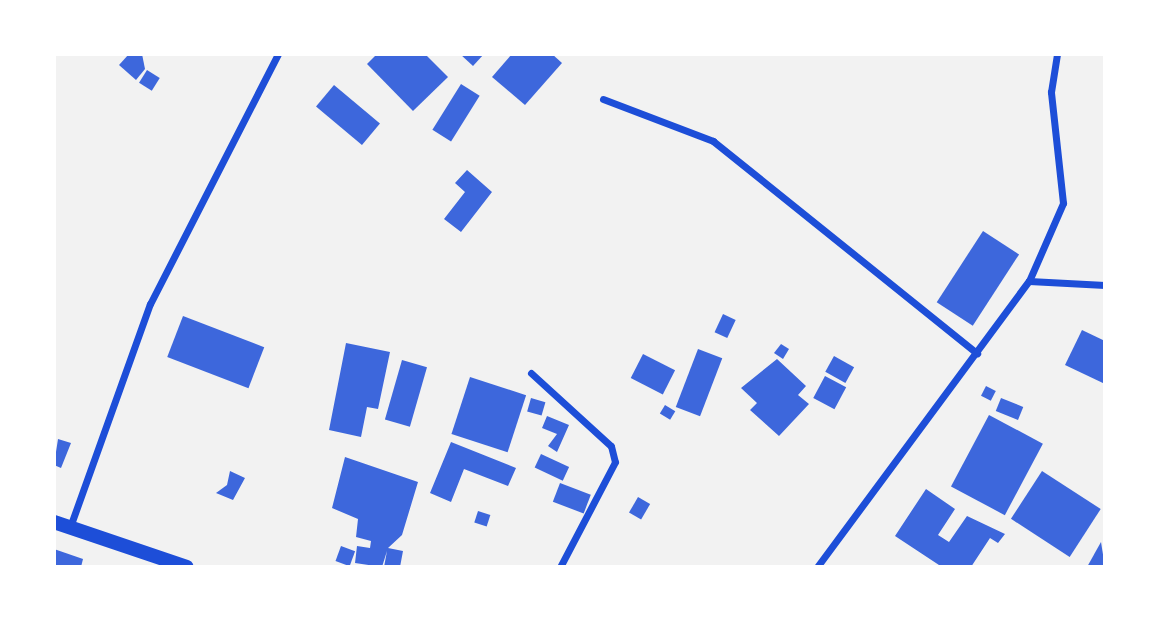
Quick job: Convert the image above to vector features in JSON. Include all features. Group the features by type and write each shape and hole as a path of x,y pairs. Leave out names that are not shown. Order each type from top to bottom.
{"main road":[{"path":"54,523 187,567"}],"street":[{"path":"70,528 150,304 278,54"},
{"path":"817,567 1029,281 1063,203 1051,92 1057,54"},
{"path":"603,99 713,141 977,353"},
{"path":"1029,281 1105,285"},
{"path":"531,373 611,446 615,463 560,567"}],"building":[{"path":"129,54 142,54 145,69 136,80 119,65"},
{"path":"377,54 425,54 448,77 413,111 367,64"},
{"path":"460,54 484,54 473,66"},
{"path":"512,54 552,54 562,63 525,105 492,77"},
{"path":"147,70 160,78 152,91 139,83"},
{"path":"461,84 480,96 451,141 432,130"},
{"path":"334,85 380,124 362,145 316,106"},
{"path":"467,170 492,192 461,232 444,219 465,192 455,183"},
{"path":"983,231 1019,254 973,326 937,302"},
{"path":"723,314 736,320 727,338 715,332"},
{"path":"183,316 264,347 248,388 167,357"},
{"path":"1082,330 1105,341 1105,384 1065,365"},
{"path":"346,343 390,352 378,409 367,407 361,437 329,430"},
{"path":"781,344 789,349 783,359 774,353"},
{"path":"698,349 722,358 700,416 676,407"},
{"path":"643,354 675,370 663,394 631,378"},
{"path":"834,356 854,367 845,383 825,372"},
{"path":"777,359 806,386 798,395 809,404 779,436 750,410 757,403 741,388"},
{"path":"402,360 427,367 410,427 385,420"},
{"path":"825,376 846,387 834,409 813,398"},
{"path":"470,377 526,395 508,452 451,434"},
{"path":"986,386 996,391 991,401 981,396"},
{"path":"531,398 545,402 542,416 527,411"},
{"path":"1001,398 1023,407 1018,420 996,411"},
{"path":"665,405 675,411 670,420 660,414"},
{"path":"989,415 1043,444 1005,515 951,487"},
{"path":"547,416 569,425 557,452 548,446 557,434 542,428"},
{"path":"58,439 71,443 61,468 54,465"},
{"path":"451,442 516,468 508,486 464,469 451,502 430,493"},
{"path":"541,454 569,467 563,481 535,468"},
{"path":"345,457 418,482 402,535 388,548 403,551 400,567 384,567 387,551 382,567 355,563 357,546 370,548 371,541 356,537 358,519 332,508"},
{"path":"230,471 245,478 233,500 216,493 227,485"},
{"path":"1042,471 1101,509 1070,557 1011,519"},
{"path":"560,483 591,495 584,513 553,502"},
{"path":"926,489 955,509 938,535 949,542 967,516 1005,534 998,543 990,538 971,567 942,567 895,536"},
{"path":"638,497 650,504 641,520 629,513"},
{"path":"478,511 490,515 487,526 474,522"},
{"path":"1101,542 1105,567 1087,567"},
{"path":"341,546 355,551 350,566 336,561"},
{"path":"54,549 83,559 81,567 54,567"}]}
